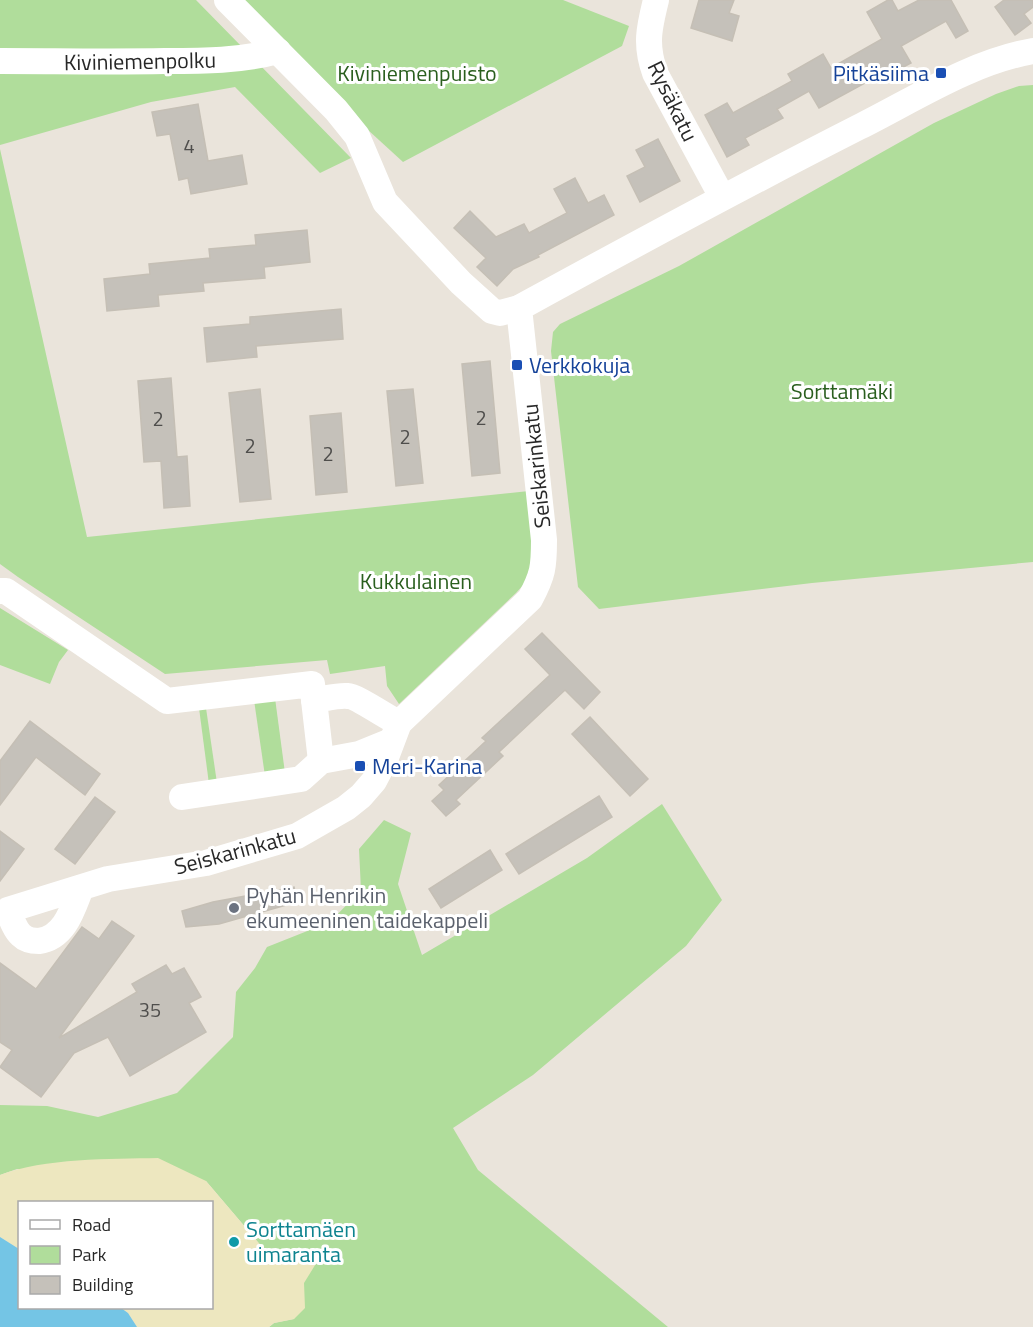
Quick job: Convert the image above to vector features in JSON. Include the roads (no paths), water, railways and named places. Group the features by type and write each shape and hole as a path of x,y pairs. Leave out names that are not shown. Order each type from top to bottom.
{"street":[{"path":"227,0 336,110 357,136 385,201 492,311 500,313 519,308 722,197 986,63 1033,51"},
{"name":"Rysäkatu","path":"656,0 648,30 649,56 655,73 722,197"},
{"name":"Kiviniemenpolku","path":"0,61 227,60 278,51"},
{"name":"Seiskarinkatu","path":"81,888 108,879 206,863 297,836 346,808 374,781 385,760 395,732 530,599 544,567 544,540 519,308"},
{"path":"0,591 6,591 167,701 312,684 321,761"},
{"path":"182,797 301,779 321,761 364,751 395,732 356,697 314,700"},
{"path":"364,751 372,709"}],"water":[{"path":"0,1237 18,1248 18,1309 122,1309 128,1313 137,1327 0,1327"}],"place":[{"name":"Pitkäsiima","path":"941,73"},
{"name":"Verkkokuja","path":"517,365"},
{"name":"Meri-Karina","path":"360,766"},
{"name":"Pyhän Henrikin ekumeeninen taidekappeli","path":"234,908"},
{"name":"Sorttamäen uimaranta","path":"234,1242"}],"park label":[{"name":"Kiviniemenpuisto","path":"417,73"},
{"name":"Sorttamäki","path":"842,391"},
{"name":"Kukkulainen","path":"416,581"}]}
